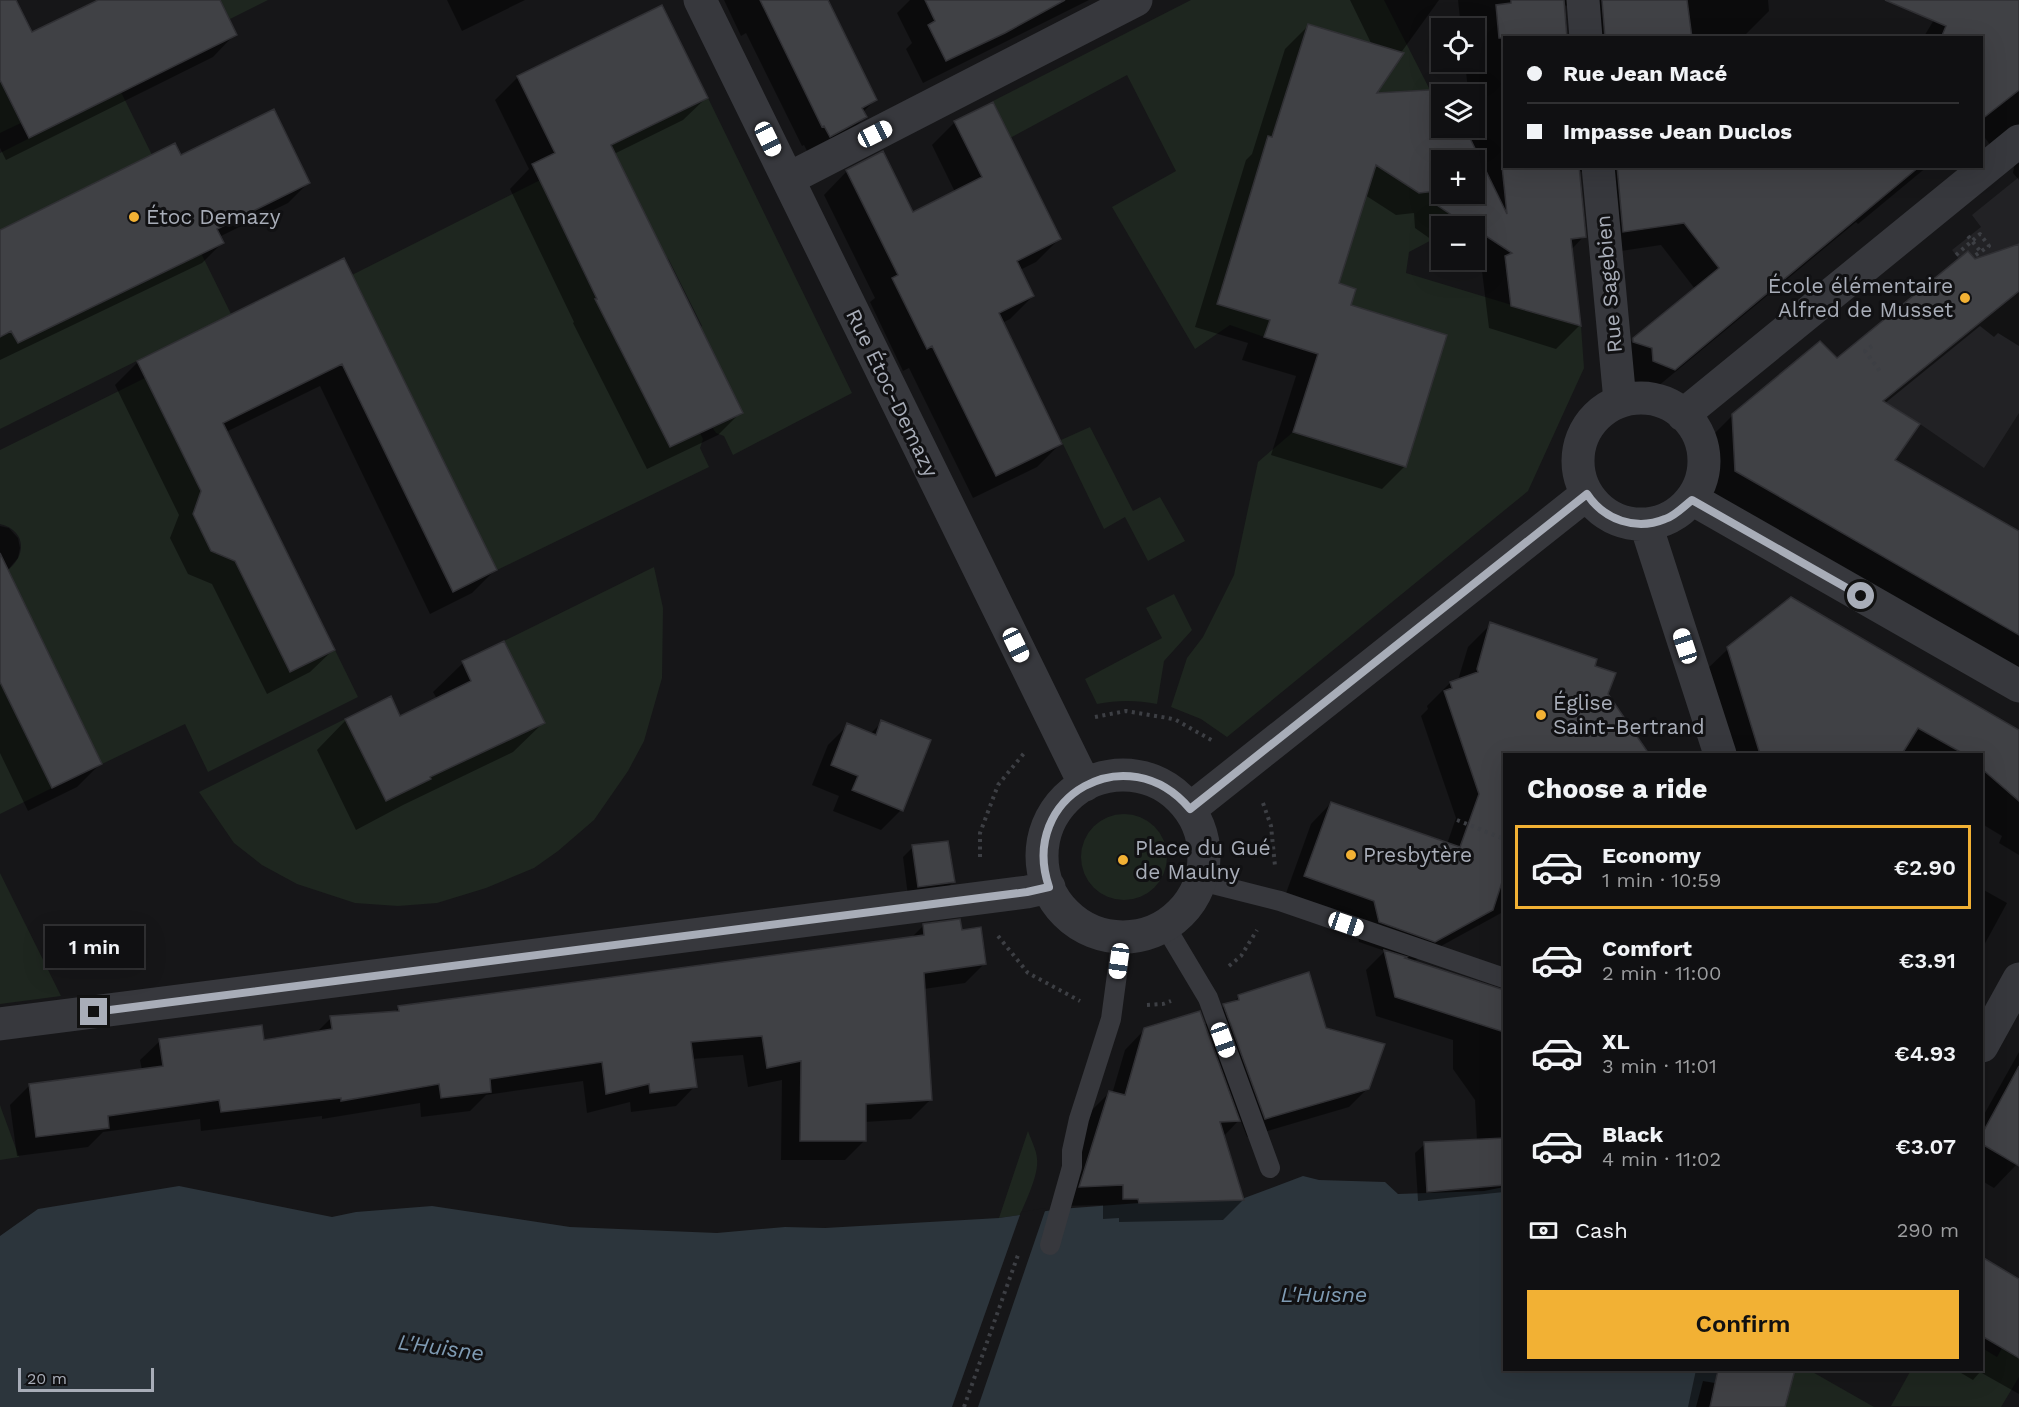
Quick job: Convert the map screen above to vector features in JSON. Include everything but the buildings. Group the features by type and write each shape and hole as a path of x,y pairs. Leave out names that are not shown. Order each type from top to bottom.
{"street":[{"name":"Rue Étoc-Demazy","path":"700,0 1084,785"},
{"path":"788,179 1136,0"},
{"path":"1582,0 1586,36"},
{"path":"1683,415 2019,141"},
{"name":"Rue Sagebien","path":"1598,168 1620,401"},
{"path":"1651,399 1672,406 1683,415 1700,437 1704,458 1702,480 1692,500 1668,519 1646,525 1626,523 1606,514 1587,494 1578,467 1580,446 1586,429 1601,412 1620,401 1651,399"},
{"path":"1190,809 1587,494"},
{"path":"1692,500 2019,686"},
{"path":"1646,525 1720,753"},
{"path":"1116,776 1149,779 1173,793 1190,809 1200,830 1203,846 1204,862 1201,881 1185,909 1165,926 1143,934 1122,937 1090,930 1077,923 1057,902 1044,873 1042,856 1047,828 1059,808 1084,785 1116,776"},
{"path":"0,1024 1027,892 1049,887"},
{"path":"1983,1044 2019,979"}],"lane":[{"path":"1201,881 1280,901 1503,978"},
{"path":"1165,926 1208,998 1270,1168"},
{"path":"1050,1245 1072,1167 1072,1151 1079,1119 1111,1020 1122,937"}],"path":[{"path":"1956,255 1980,234 1989,246 1973,257"},
{"path":"1968,236 1981,252"},
{"path":"1872,346 1865,351 1882,374"},
{"path":"1086,718 1126,711 1167,718 1176,720 1217,743"},
{"path":"981,867 980,833 998,785 1030,746"},
{"path":"1456,820 1503,839"},
{"path":"964,1407 1018,1253"}],"shaded area":[{"path":"220,0 268,0 230,19"},
{"path":"1191,0 1384,0 1430,90 1431,138 1433,138 1434,150 1431,150 1431,204 1443,204 1458,216 1431,216 1431,240 1409,252 1406,273 1581,326 1584,368 1528,491 1227,737 1201,719 1171,707 1187,658 1203,637 1234,575 1258,462 1293,432 1406,467 1351,305 1356,289 1339,283 1396,99 1362,88 1376,45 1308,25 1272,137 1268,136 1217,304 1270,320 1264,337 1230,325 1195,349 1112,207 1176,171 1127,75 1010,138 993,101"},
{"path":"0,80 21,123 0,133"},
{"path":"121,92 152,155 0,230 0,153"},
{"path":"708,98 852,393 733,455 724,436 716,433 712,427 700,328 702,326 669,260 585,158"},
{"path":"560,170 556,214 627,364 670,447 700,433 703,439 700,448 709,467 497,570 352,275"},
{"name":"École élémentaire Alfred de Musset","path":"2019,177 2019,413 1984,468 1920,424 1865,392 1837,358 1959,259 1952,250 1981,227 1972,215"},
{"path":"201,253 231,314 0,429 0,337 11,331 18,342"},
{"path":"145,378 205,499 196,504 193,514 211,551 220,555 230,550 290,672 335,650 358,697 208,772 185,724 102,764 8,570 21,550 19,537 9,527 0,524 0,450"},
{"path":"1090,427 1133,511 1160,497 1185,541 1148,561 1125,517 1104,529 1061,440"},
{"path":"654,567 663,608 662,678 644,741 628,771 594,820 534,868 486,888 437,903 398,906 355,903 297,884 262,865 234,843 199,792 345,719 386,801 430,777 544,723 504,641"},
{"path":"1174,594 1192,630 1164,661 1157,704 1127,701 1097,704 1085,679 1162,638 1146,608"},
{"path":"0,682 52,788 0,814"},
{"path":"1124,814 1140,818 1154,827 1163,841 1167,857 1163,873 1154,887 1140,896 1124,900 1108,896 1094,887 1085,873 1081,857 1085,841 1094,827 1108,818"},
{"path":"0,873 61,996 0,1004"},
{"path":"0,1105 1,1108 19,1157 0,1160"},
{"path":"1028,1131 1037,1159 1032,1187 1020,1215 999,1218"},
{"path":"2002,1348 2019,1358 2019,1377 2001,1407 1891,1406 1910,1371 1983,1371 1983,1349 1997,1357"},
{"path":"1795,1371 1811,1371 1874,1407 1785,1407"}],"water":[{"name":"L'Huisne","path":"1303,1176 1319,1180 1385,1182 1398,1194 1484,1191 1503,1187 1503,1371 1717,1371 1715,1383 1703,1381 1696,1407 0,1407 0,1236 38,1209 179,1186 332,1217 356,1212 432,1206 570,1227 717,1233 785,1227 825,1228 999,1218 1060,1209 1139,1203 1239,1200"}],"pier":[{"path":"1046,1208 978,1407 952,1407 1021,1212"}],"place":[{"name":"Étoc Demazy","path":"134,217"},
{"name":"École élémentaire Alfred de Musset","path":"1965,298"},
{"name":"Église Saint-Bertrand","path":"1541,715"},
{"name":"Presbytère","path":"1351,855"},
{"name":"Place du Gué de Maulny","path":"1123,860"}],"route":[{"path":"94,1012 1027,892 1049,887 1042,856 1047,828 1059,808 1084,785 1116,776 1149,779 1173,793 1190,809 1587,494 1606,514 1626,523 1646,525 1668,519 1692,500 1861,596"}]}
